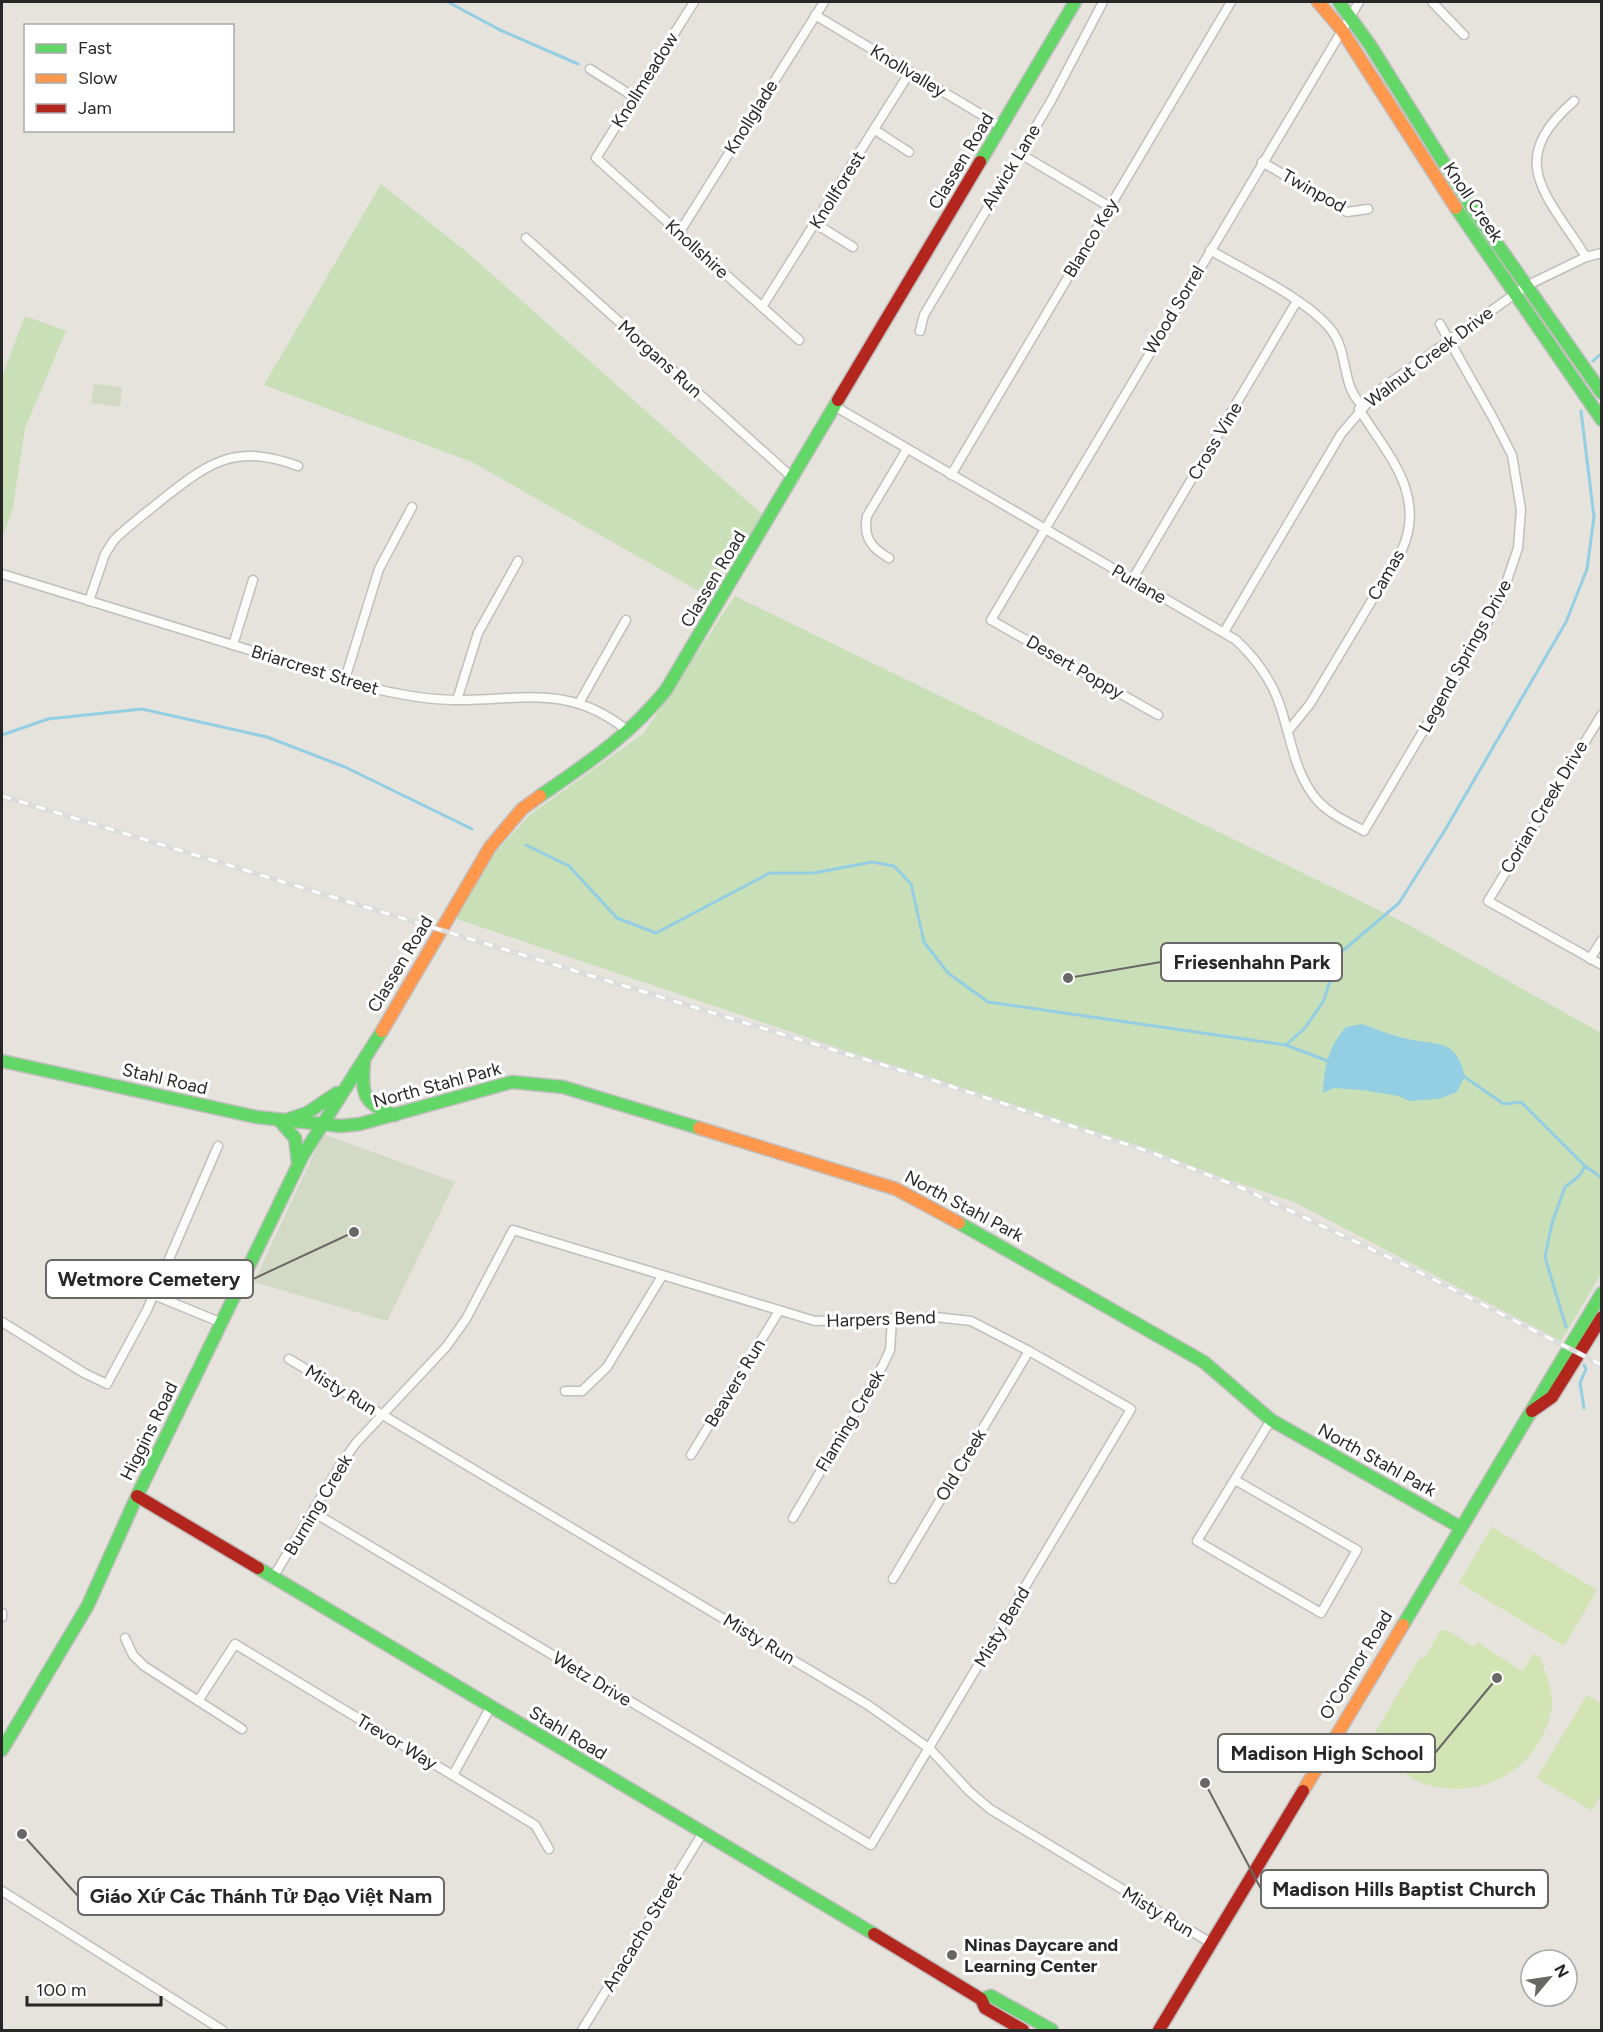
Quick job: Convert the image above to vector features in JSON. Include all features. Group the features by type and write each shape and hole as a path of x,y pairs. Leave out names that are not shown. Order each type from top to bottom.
{"street":[{"name":"Knollmeadow","path":"596,158 694,2"},
{"name":"Knollglade","path":"679,233 824,2"},
{"name":"Classen Road","path":"322,1124 364,1059 490,848 513,817 629,732 642,720 666,690 794,479 1075,2"},
{"name":"Alwick Lane","path":"920,331 924,315 1051,101 1103,2"},
{"name":"Blanco Key","path":"951,475 1231,2"},
{"name":"Knoll Creek","path":"1318,2 1341,29 1514,294 1602,420"},
{"name":"Knoll Creek","path":"1338,2 1350,16 1474,211 1602,393"},
{"name":"Wood Sorrel","path":"991,620 1359,2"},
{"path":"1432,2 1464,35"},
{"name":"Knollvalley","path":"815,15 1002,127"},
{"path":"590,69 634,97"},
{"name":"Knollforest","path":"762,307 816,225 910,72"},
{"path":"1574,101 1542,135 1536,152 1536,168 1540,183 1586,257"},
{"path":"874,130 909,152"},
{"path":"1019,153 1110,207"},
{"name":"Knollshire","path":"596,158 799,340"},
{"name":"Twinpod","path":"1262,162 1347,212 1368,210"},
{"path":"816,225 853,247"},
{"name":"Morgans Run","path":"526,238 794,479"},
{"name":"Camas","path":"1210,250 1297,301 1319,316 1332,330 1343,351 1352,395 1402,478 1411,507 1411,522 1402,550 1310,704 1288,731"},
{"name":"Walnut Creek Drive","path":"1224,632 1341,434 1361,407 1383,387 1526,286 1586,257 1602,254"},
{"name":"Cross Vine","path":"1132,580 1297,301"},
{"name":"Legend Springs Drive","path":"1364,831 1500,602 1518,548 1521,510 1512,455 1493,418 1447,341 1440,324"},
{"name":"Purlane","path":"836,407 1044,530 1224,632 1246,651 1265,674 1278,700 1296,763 1307,786 1319,802 1340,818 1364,831"},
{"path":"889,558 870,544 865,526 867,516 907,449"},
{"path":"89,601 99,570 114,540 201,469 219,460 247,455 266,456 298,466"},
{"path":"345,679 379,570 412,507"},
{"path":"457,700 478,633 518,561"},
{"name":"Briarcrest Street","path":"2,574 345,679 405,695 457,700 524,696 579,703 614,719 629,732"},
{"path":"233,645 253,580"},
{"path":"579,703 626,620"},
{"name":"Desert Poppy","path":"991,620 1158,715"},
{"name":"Corian Creek Drive","path":"1590,959 1488,901 1602,714"},
{"path":"1602,940 1590,959 1602,965"},
{"path":"364,1059 361,1086 365,1100 373,1107 396,1115"},
{"name":"Stahl Road","path":"2,1061 226,1112 322,1124"},
{"name":"North Stahl Park","path":"322,1124 360,1124 512,1082 541,1083 563,1087 896,1189 1204,1362 1271,1420 1460,1527"},
{"path":"298,1166 299,1152 295,1138 281,1120 307,1113 345,1087"},
{"name":"Higgins Road","path":"2,1750 88,1605 137,1496 298,1166 322,1124"},
{"path":"2,1322 84,1373 107,1384 154,1296 218,1146"},
{"name":"Harpers Bend","path":"513,1230 779,1311 828,1322 935,1317 964,1320 982,1325 1131,1409"},
{"name":"Burning Creek","path":"273,1579 341,1464 382,1415 446,1347 466,1319 513,1230"},
{"path":"565,1391 582,1391 602,1374 662,1276"},
{"name":"O'Connor Road","path":"1570,1358 1571,1341 1602,1293"},
{"path":"154,1296 222,1323"},
{"name":"Beavers Run","path":"691,1455 779,1311"},
{"name":"O'Connor Road","path":"1159,2031 1531,1411 1553,1386 1570,1358 1584,1346 1602,1317"},
{"name":"Flaming Creek","path":"792,1518 883,1365 891,1344 892,1319"},
{"name":"Old Creek","path":"893,1579 1029,1351"},
{"name":"Misty Run","path":"288,1359 868,1705 930,1749 969,1791 990,1809 1211,1943"},
{"name":"Misty Bend","path":"871,1845 1131,1409"},
{"path":"1235,1480 1357,1550 1321,1613 1197,1540 1271,1420"},
{"name":"Stahl Road","path":"137,1496 981,1999 985,2008 1023,2031"},
{"name":"Wetz Drive","path":"313,1512 871,1845"},
{"path":"125,1638 133,1655 144,1666 242,1729"},
{"name":"Trevor Way","path":"198,1701 235,1644 535,1825 549,1849"},
{"path":"453,1775 490,1708"},
{"name":"Anacacho Street","path":"582,2031 702,1834"},
{"path":"2,1891 222,2031"},
{"name":"Stahl Road","path":"981,1999 991,1996 1052,2031"}],"green space":[{"path":"381,184 468,253 764,516 711,598 472,462 264,385"},
{"path":"25,316 66,331 25,428 13,507 2,538 2,377"},
{"path":"94,384 122,387 120,407 91,403"},
{"path":"735,596 1405,923 1601,1033 1601,1274 1561,1341 1294,1202 454,918 495,853 531,814 644,733"},
{"path":"323,1134 455,1182 387,1321 254,1282"},
{"path":"1492,1527 1597,1590 1564,1646 1459,1583"},
{"path":"1447,1630 1474,1647 1477,1642 1522,1671 1533,1654 1540,1657 1552,1696 1549,1720 1533,1752 1508,1774 1478,1786 1445,1788 1419,1782 1403,1772 1369,1743 1420,1657 1424,1659 1440,1631"},
{"path":"1587,1695 1602,1704 1601,1794 1592,1811 1537,1778"}],"water":[{"path":"1362,1024 1396,1036 1451,1049 1461,1064 1465,1076 1457,1092 1438,1099 1409,1101 1399,1096 1362,1090 1333,1088 1323,1093 1326,1066 1335,1042 1346,1027"}],"waterway":[{"path":"448,2 500,30 578,64"},
{"path":"1593,361 1602,353"},
{"path":"1286,1045 1304,1029 1323,1002 1339,954 1399,903 1445,830 1566,622 1587,569 1594,517 1581,411"},
{"path":"2,735 48,719 142,709 267,737 345,767 472,829"},
{"path":"526,845 569,866 617,918 656,933 770,873 814,873 872,862 894,866 911,884 924,942 948,973 988,1002 1286,1045 1328,1061"},
{"path":"1463,1076 1504,1104 1521,1102 1585,1166 1602,1178"},
{"path":"1566,1327 1545,1257 1552,1223 1565,1187 1579,1176 1585,1167"},
{"path":"1584,1365 1586,1369 1580,1383 1584,1408"}],"railway":[{"path":"2,796 926,1078 1150,1152 1244,1189 1403,1264 1602,1365"}],"traffic: fast":[{"path":"980,162 1075,2"},
{"path":"1339,2 1370,45 1474,211 1602,393"},
{"path":"1456,208 1602,420"},
{"path":"540,796 622,735 652,707 666,690 838,400"},
{"path":"2,1750 88,1605 137,1496 303,1155 382,1031"},
{"path":"2,1061 256,1117 341,1126 360,1124 512,1082 563,1087 699,1128"},
{"path":"364,1062 363,1083 366,1096 376,1106 395,1115"},
{"path":"289,1119 307,1113 337,1093"},
{"path":"279,1120 295,1138 298,1163"},
{"path":"959,1223 1204,1362 1271,1420 1460,1527"},
{"path":"1403,1625 1602,1293"},
{"path":"258,1568 874,1934"},
{"path":"981,1999 991,1996 1052,2030"}],"traffic: slow":[{"path":"1318,2 1341,29 1456,208"},
{"path":"382,1031 490,847 522,809 540,796"},
{"path":"699,1128 896,1189 959,1223"},
{"path":"1303,1791 1403,1625"}],"traffic: jam":[{"path":"838,400 980,162"},
{"path":"1532,1411 1552,1397 1602,1317"},
{"path":"137,1496 258,1568"},
{"path":"1159,2030 1303,1791"},
{"path":"874,1934 981,1999 985,2008 1023,2030"}],"place":[{"name":"Friesenhahn Park","path":"1068,978"},
{"name":"Wetmore Cemetery","path":"354,1232"},
{"name":"Madison High School","path":"1497,1678"},
{"name":"Madison Hills Baptist Church","path":"1205,1783"},
{"name":"Giáo Xứ Các Thánh Tử Đạo Việt Nam","path":"22,1834"},
{"name":"Ninas Daycare and Learning Center","path":"952,1955"}]}
